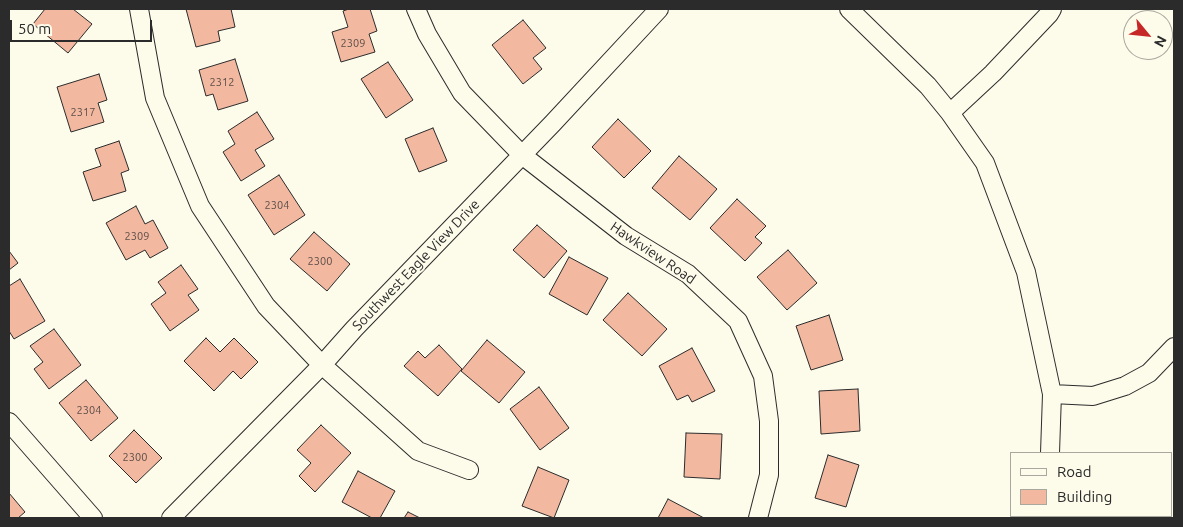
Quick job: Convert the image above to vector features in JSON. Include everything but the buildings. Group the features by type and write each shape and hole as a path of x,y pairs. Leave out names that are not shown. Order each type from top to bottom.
{"street":[{"path":"139,9 155,98 200,206 266,306 322,365 418,451 468,470"},
{"name":"Hawkview Road","path":"416,9 427,34 462,93 522,155 626,236 688,274 738,321 763,376 769,421 769,474 758,518"},
{"name":"Southwest Eagle View Drive","path":"171,518 322,365 659,9"},
{"path":"849,9 928,86 950,113 985,163 1026,272 1052,394 1050,452"},
{"path":"950,113 993,73 1052,9"},
{"path":"1052,394 1093,396 1125,386 1149,373 1174,347"},
{"path":"9,422 93,518"}]}
